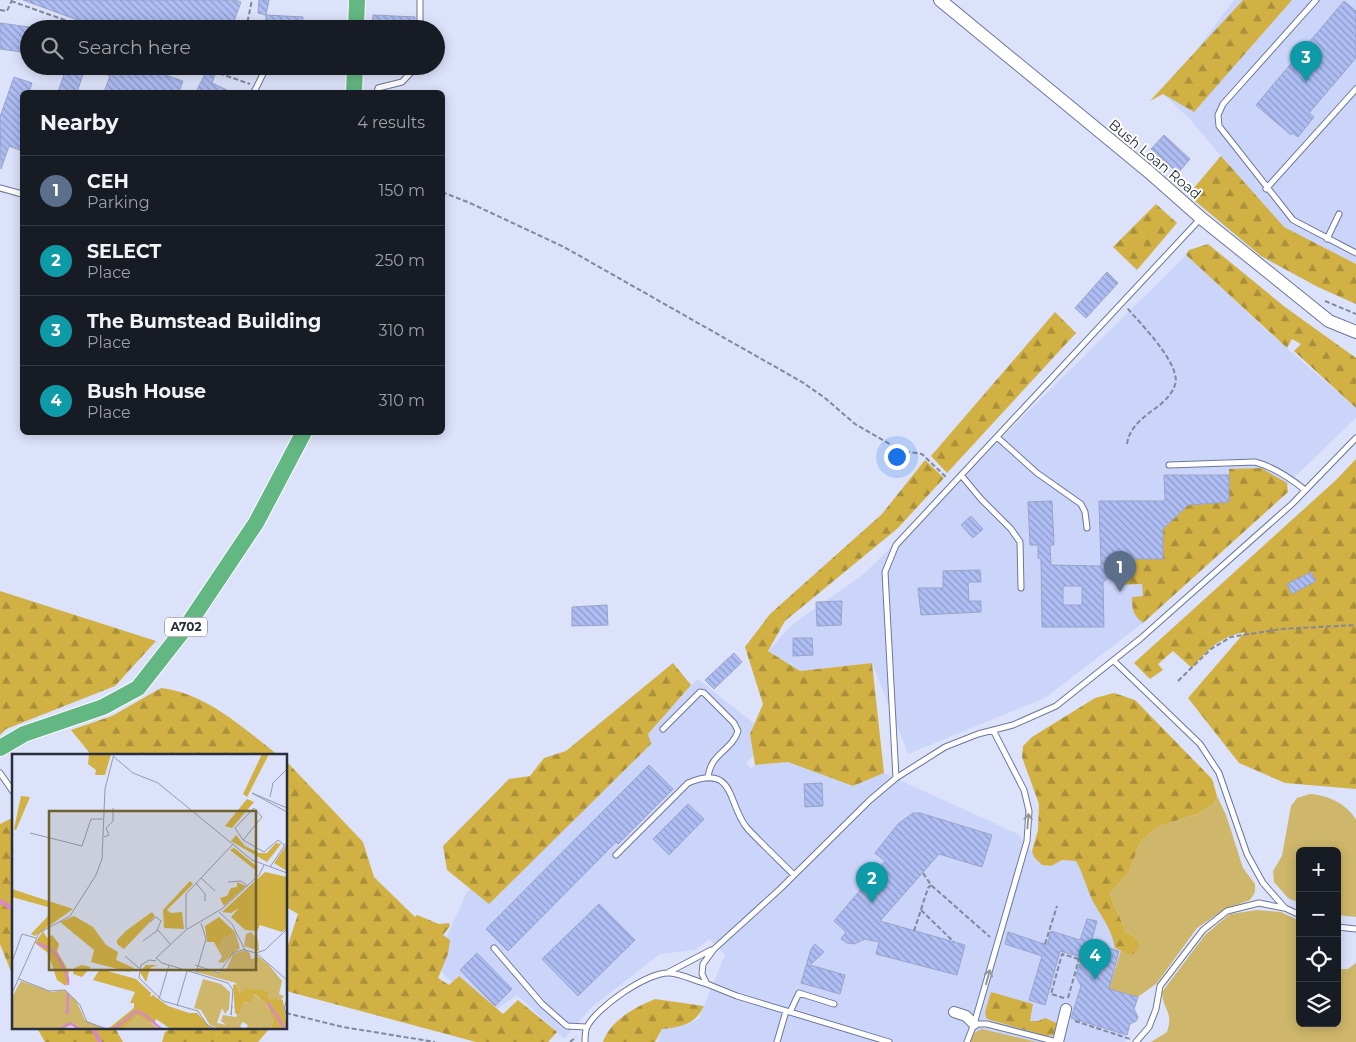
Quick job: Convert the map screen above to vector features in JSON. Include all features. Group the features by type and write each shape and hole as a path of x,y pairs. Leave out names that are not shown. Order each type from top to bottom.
{"highway":[{"path":"356,20 357,0"},
{"path":"354,90 355,75"},
{"name":"A702","path":"0,748 24,734 103,707 138,688 189,623 256,523 302,435"}],"street":[{"name":"Bush Loan Road","path":"940,0 1149,172 1201,218 1329,321 1356,332"},
{"path":"1058,1042 1066,1009"},
{"path":"954,1012 966,1016 974,1024"}],"lane":[{"path":"420,0 420,20"},
{"path":"1316,0 1223,104 1218,115 1219,126 1266,189 1292,220 1356,253"},
{"path":"255,90 262,75"},
{"path":"378,90 378,88 402,82 409,75"},
{"path":"1266,189 1356,89"},
{"path":"0,188 20,193"},
{"path":"1327,239 1338,214"},
{"path":"896,778 885,572 896,545 1201,218"},
{"path":"996,437 1038,473 1081,504 1085,512 1087,528"},
{"path":"707,984 702,974 702,964 714,948 794,875 870,800 896,778 945,747 1012,725 1056,706 1114,660 1305,490 1356,438"},
{"path":"1169,465 1254,462 1267,465 1284,474 1305,490"},
{"path":"961,475 980,499 1011,529 1020,542 1021,588"},
{"path":"1114,660 1200,744 1220,773 1247,854 1263,883 1285,908"},
{"path":"662,729 700,692 704,693 734,723 738,731 736,737 712,761 708,778"},
{"path":"1159,705 1164,700"},
{"path":"967,1042 974,1024 1027,841 1029,811 1024,790 993,730"},
{"path":"0,773 12,790"},
{"path":"616,854 688,783 701,778 716,778 727,785 746,826 794,875"},
{"path":"1136,1042 1149,1027 1156,1010 1160,986 1203,930 1228,911 1259,903 1285,908 1296,913"},
{"path":"1341,928 1355,930"},
{"path":"494,948 542,1004 567,1026 586,1027"},
{"path":"584,1042 586,1027 599,1011 631,986 669,972 714,948"},
{"path":"669,972 737,996 889,1042"},
{"path":"777,1042 788,1012 799,993 834,1004"},
{"path":"974,1024 987,1024 1058,1042"}],"path":[{"path":"248,20 252,0"},
{"path":"0,10 7,11 11,1 65,20"},
{"path":"219,75 255,90"},
{"path":"445,193 564,247 802,382 825,398 855,424 902,452 922,454 953,484"},
{"path":"1122,303 1152,336 1175,373 1176,384 1171,394 1138,422 1128,434 1127,444"},
{"path":"1178,681 1212,649 1231,637 1281,629 1356,625"},
{"path":"923,873 931,885 990,936 998,940"},
{"path":"914,931 928,888 931,885"},
{"path":"1045,944 1057,906"},
{"path":"920,910 954,942"},
{"path":"1099,965 1062,954 1051,994 1066,1009 1136,1042"},
{"path":"1066,1009 1080,959"},
{"path":"288,1013 343,1026 435,1042"}],"shaded area":[{"path":"1234,0 1356,0 1356,304 1318,287 1261,256 1188,195 1221,156 1188,117 1163,94"},
{"path":"1186,255 1269,333 1356,408 1356,418 1143,623 1045,698 908,754 872,663 800,671 768,651 793,624 864,574"},
{"path":"698,679 771,737 746,763 751,769 755,765 788,762 853,786 884,773 1018,834 1042,865 1051,866 1062,860 1076,861 1114,938 1115,947 1120,952 1109,989 1138,997 1125,1042 658,1042 662,1029 688,1024 699,1018 725,955 709,939 696,950 660,954 592,1007 564,1039 517,995 496,1010 448,979 435,963 467,892"},
{"path":"1310,794 1330,798 1348,809 1356,820 1356,917 1341,915 1341,847 1296,847 1296,901 1288,898 1274,882 1273,871 1282,856 1291,806 1297,798"},
{"path":"1217,796 1226,815 1243,868 1255,884 1255,892 1250,900 1225,909 1197,928 1157,983 1138,997 1109,989 1121,950 1131,954 1133,936 1125,932 1110,893 1129,872 1141,841 1157,827 1197,814 1214,804"},
{"path":"1257,910 1281,912 1296,919 1296,1027 1341,1027 1341,969 1348,969 1356,963 1356,1042 1151,1042 1167,1032 1169,1025 1169,1015 1162,992 1205,935 1230,914"},
{"path":"982,1029 1037,1042 968,1042 974,1033"}],"green space":[{"path":"1243,0 1292,0 1194,112 1163,94 1150,101"},
{"path":"1221,156 1284,227 1356,264 1356,304 1318,287 1261,256 1188,195"},
{"path":"1156,204 1177,223 1137,270 1113,247"},
{"path":"1208,244 1285,307 1356,358 1356,408 1294,351 1301,344 1292,339 1287,348 1186,255 1189,250"},
{"path":"1055,312 1076,333 947,473 931,456"},
{"path":"1356,459 1356,789 1285,783 1239,763 1188,698 1245,632 1228,637 1215,645 1192,668 1173,651 1158,664 1163,670 1150,679 1134,663 1336,480"},
{"path":"925,460 944,478 898,528 785,621 768,651 800,671 872,663 884,773 853,786 788,762 755,765 750,734 763,704 745,647 770,614 882,514"},
{"path":"1261,468 1287,483 1288,492 1143,623 1135,615 1132,602 1132,597 1143,596 1142,584 1116,585 1116,568 1123,559 1163,559 1163,529 1188,505 1229,501 1229,469"},
{"path":"0,591 156,641 115,686 6,729 0,735"},
{"path":"673,663 691,685 648,734 651,744 489,904 447,870 443,846 509,779 530,776 544,758 566,751"},
{"path":"161,688 178,691 194,697 224,714 276,754 90,754 71,730 112,716"},
{"path":"1114,693 1135,700 1212,779 1217,796 1214,804 1197,814 1157,827 1141,841 1129,872 1110,893 1125,932 1133,936 1139,944 1137,951 1131,955 1115,948 1109,930 1092,900 1076,861 1062,860 1051,866 1042,865 1034,857 1032,851 1038,830 1039,804 1022,757 1023,746 1032,737 1095,698"},
{"path":"288,763 363,842 374,877 415,917 417,915 439,924 449,923 450,926 443,935 450,940 448,954 438,978 449,985 459,976 503,1014 518,1000 557,1032 548,1042 476,1042 288,992 288,945 298,914 288,908"},
{"path":"12,818 12,974 0,944 0,824"},
{"path":"991,992 1033,1004 1030,1021 1038,1021 1045,1018 1059,1024 1054,1035 1047,1036 986,1018 985,1012"},
{"path":"655,999 704,1006 696,1017 687,1024 662,1029 655,1042 603,1042 617,1021 639,1006"},
{"path":"38,1030 116,1030 123,1042 45,1042"},
{"path":"169,1030 268,1030 258,1042 162,1042 165,1032"}],"building":[{"path":"23,0 235,0 241,2 234,20 77,20"},
{"path":"259,0 269,0 266,15 258,13"},
{"path":"1344,1 1356,11 1356,58 1309,113 1314,117 1298,137 1293,133 1291,135 1256,105"},
{"path":"266,15 303,17 303,20 266,20"},
{"path":"373,15 415,17 415,20 373,20"},
{"path":"0,23 20,26 20,52 0,49"},
{"path":"64,75 83,75 78,90 59,90"},
{"path":"108,75 166,75 183,81 180,90 105,90 110,76"},
{"path":"204,75 215,75 212,83 227,90 197,90"},
{"path":"14,77 32,83 30,90 20,90 20,150 9,146 1,169 0,117"},
{"path":"1164,135 1190,159 1178,173 1151,149"},
{"path":"1107,272 1118,283 1086,318 1075,308"},
{"path":"1164,475 1229,475 1229,502 1188,505 1163,529 1163,559 1123,559 1103,583 1104,627 1042,627 1041,559 1038,558 1038,545 1030,545 1028,502 1052,501 1054,545 1050,545 1051,565 1101,566 1099,501 1165,501","holes":["1063,586 1082,586 1082,605 1063,605"]},
{"path":"971,516 983,529 973,538 961,525"},
{"path":"980,570 981,582 968,582 969,601 981,601 981,612 921,615 918,588 943,588 943,571"},
{"path":"1311,572 1316,581 1292,594 1287,584"},
{"path":"842,601 841,625 817,626 816,602"},
{"path":"607,605 608,625 572,626 572,607"},
{"path":"793,638 812,638 813,655 793,656"},
{"path":"734,653 742,662 714,689 705,680"},
{"path":"649,765 673,789 618,844 616,842 508,951 486,929"},
{"path":"822,783 823,806 805,807 804,784"},
{"path":"688,804 704,819 669,855 653,839"},
{"path":"913,813 920,813 992,835 982,867 939,854 880,921 965,945 957,975 876,954 879,942 865,939 854,944 847,943 841,939 846,932 834,921 885,861 875,853 898,824"},
{"path":"599,904 635,940 578,996 542,959"},
{"path":"1087,919 1097,921 1091,943 1119,951 1109,989 1138,997 1134,1009 1138,1017 1136,1021 1130,1024 1127,1035 1071,1018 1081,986 1076,976 1082,957 1060,951 1045,1005 1029,1000 1042,956 1005,944 1008,932 1047,945 1051,931 1080,940"},
{"path":"815,944 824,952 810,965 845,975 840,994 801,983 811,949"},
{"path":"477,953 512,989 495,1006 460,970"}],"waterway":[{"path":"0,901 12,909"},
{"path":"94,1030 100,1042"}],"place":[{"name":"The Bumstead Building","path":"1306,82"},
{"name":"CEH","path":"1120,592"},
{"name":"SELECT","path":"872,903"},
{"name":"Bush House","path":"1095,980"}]}
